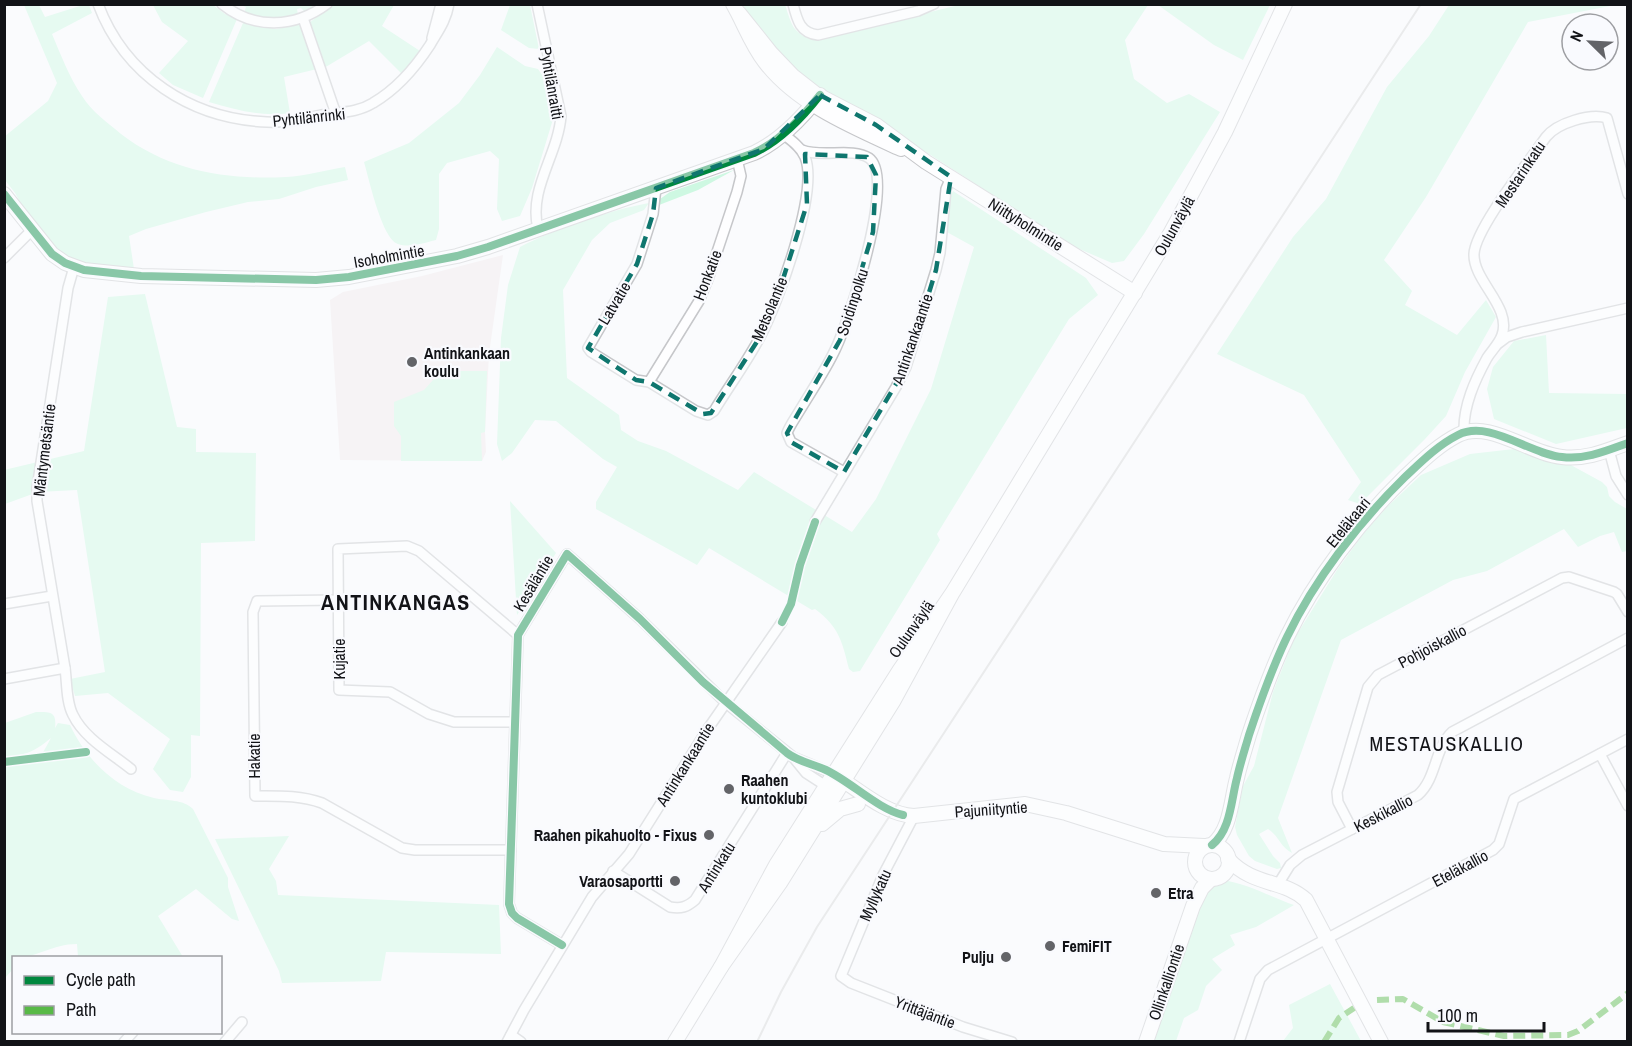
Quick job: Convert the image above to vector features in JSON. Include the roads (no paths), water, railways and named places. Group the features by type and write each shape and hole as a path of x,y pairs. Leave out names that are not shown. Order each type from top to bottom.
{"street":[{"path":"222,4 235,14 266,24 303,18 327,4"},
{"name":"Pyhtilänrinki","path":"431,43 441,4"},
{"name":"Pyhtilänrinki","path":"101,5 117,42 131,61 156,84 180,98 215,113 254,121 280,122 363,109 383,96 410,73 442,26 449,4"},
{"name":"Pyhtilänraitti","path":"537,4 561,116 559,130 537,194 534,216 538,229"},
{"path":"793,4 799,25 814,35 918,11 934,4"},
{"name":"Oulunväylä","path":"675,1041 726,959 795,858 898,670 953,592 1176,224 1225,132 1285,4"},
{"name":"Niittyholmintie","path":"736,9 757,50 778,77 812,97 876,125 916,156 1135,293"},
{"path":"303,18 336,114"},
{"path":"802,150 785,132 812,97"},
{"name":"Mestarinkatu","path":"1464,432 1464,419 1469,397 1489,355 1497,345 1503,327 1502,315 1476,264 1475,247 1484,226 1550,131 1569,122 1599,116 1607,118 1628,194"},
{"name":"Isoholmintie","path":"4,194 52,254 74,267 95,273 316,280 349,277 437,261 488,247 764,149 785,132"},
{"name":"Metsolantie","path":"649,382 703,414 708,415 714,411 760,337 775,304 807,204 808,169 802,150"},
{"name":"Soidinpolku","path":"802,150 816,154 862,155 871,159 876,168 876,210 873,232 840,340 787,433 791,442 844,472"},
{"name":"Honkatie","path":"649,382 699,301 708,279 741,176 737,159"},
{"name":"Antinkankaantie","path":"815,522 906,367 936,270 945,189 951,177"},
{"name":"Latvatie","path":"649,382 636,380 588,348 637,264 653,214 656,188"},
{"path":"4,258 32,230"},
{"name":"Mäntymetsäntie","path":"74,267 68,288 37,488 37,501 72,713 87,736 131,769"},
{"path":"1497,345 1507,337 1522,332 1628,308"},
{"path":"1464,432 1485,431 1562,458 1584,457 1628,443"},
{"name":"Eteläkaari","path":"1208,846 1223,831 1259,705 1287,636 1308,600 1347,545 1394,488 1437,448 1464,432"},
{"path":"1609,450 1616,476 1628,495"},
{"name":"Kujatie","path":"515,722 454,722 429,714 390,692 339,690 338,549 407,546 419,551 518,635"},
{"name":"Kesäläntie","path":"562,945 517,918 512,913 509,904 518,635 567,554 640,619 725,702 790,755 835,783"},
{"name":"Pohjoiskallio","path":"1352,829 1338,802 1337,792 1368,687 1378,675 1562,578 1592,584 1614,592 1628,612"},
{"path":"4,604 52,596"},
{"name":"Hakatie","path":"339,600 257,601 253,612 255,796 297,796 312,799 402,848 511,850"},
{"name":"Antinkankaantie","path":"509,1038 592,897 636,844 725,702 782,622"},
{"name":"Keskikallio","path":"1277,886 1295,860 1424,790 1431,778 1442,744 1452,732 1628,638"},
{"path":"4,679 65,668"},
{"name":"Eteläkallio","path":"1239,1041 1264,974 1326,938 1493,850 1499,844 1514,799 1628,739"},
{"path":"1600,754 1628,806"},
{"name":"Kesäläntie","path":"790,755 806,773 835,783"},
{"name":"Antinkatu","path":"613,871 670,907 679,908 689,905 695,900 790,755"},
{"name":"Oulunväylä","path":"726,959 772,872 835,783"},
{"name":"Pajuniityntie","path":"835,783 858,804 886,808"},
{"name":"Pajuniityntie","path":"835,783 897,814 914,816 1025,804 1066,813 1164,844 1195,863"},
{"path":"795,858 805,849 830,815 845,806 858,804"},
{"name":"Eteläkaari","path":"1228,858 1230,809"},
{"name":"Myllykatu","path":"841,976 883,875 914,816"},
{"name":"Pajuniityntie","path":"1164,844 1208,846"},
{"path":"1260,881 1201,875 1195,863 1198,851 1208,846 1222,849 1243,873 1293,891 1306,900 1381,1041"},
{"path":"1213,878 1226,870 1228,858"},
{"name":"Ollinkalliontie","path":"1186,922 1195,863"},
{"name":"Ollinkalliontie","path":"1146,1041 1186,922 1198,896 1213,878"},
{"name":"Yrittäjäntie","path":"841,976 851,983 963,1027 1012,1041"},
{"path":"225,1041 242,1022"},
{"path":"509,1038 521,1041"}],"railway":[{"path":"757,1042 781,992 817,927 1421,4"}],"place":[{"name":"Antinkankaan koulu","path":"412,362"},
{"name":"Raahen kuntoklubi","path":"729,789"},
{"name":"Raahen pikahuolto - Fixus","path":"709,835"},
{"name":"Varaosaportti","path":"675,881"},
{"name":"Etra","path":"1156,893"},
{"name":"FemiFIT","path":"1050,946"},
{"name":"Pulju","path":"1006,957"}],"district":[{"name":"ANTINKANGAS","path":"396,602"},
{"name":"MESTAUSKALLIO","path":"1447,744"}]}
